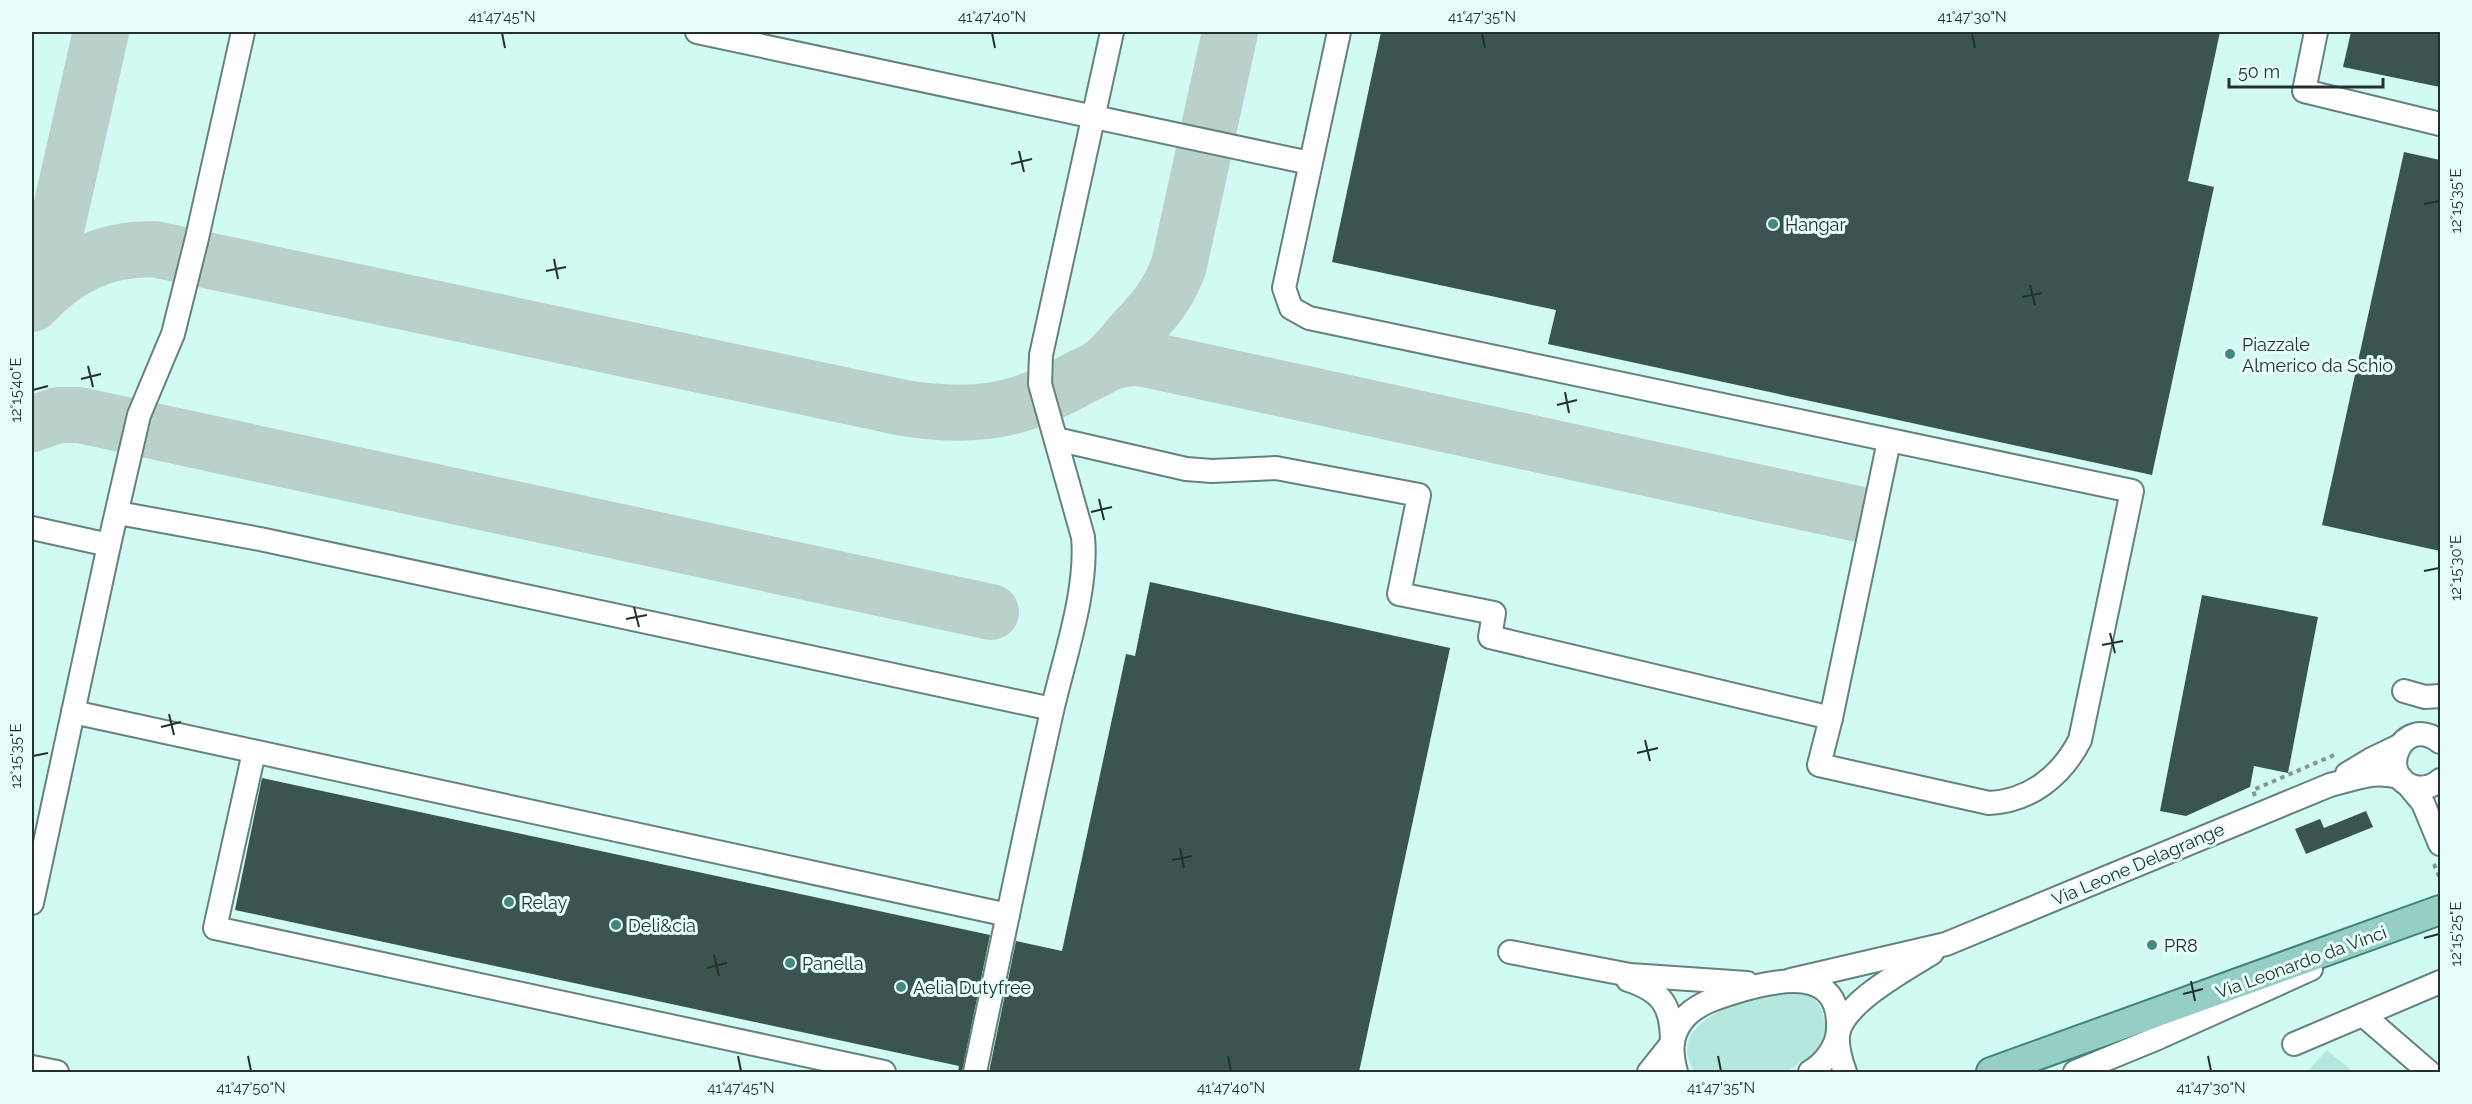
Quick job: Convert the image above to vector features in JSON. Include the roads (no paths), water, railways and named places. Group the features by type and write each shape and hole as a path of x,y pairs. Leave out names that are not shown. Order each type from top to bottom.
{"main road":[{"name":"Via Leonardo da Vinci","path":"1991,1072 2440,911"}],"street":[{"path":"32,903 139,415 173,334 243,32"},
{"path":"697,32 1310,163"},
{"path":"975,1072 1052,710 1079,596 1085,557 1083,537 1041,384 1041,355 1113,32"},
{"path":"1339,32 1284,288 1291,308 1309,318 2132,491 2080,740 2061,769 2037,789 2007,802 1989,802 1819,765 1831,718 1889,441"},
{"path":"2316,32 2304,91 2440,124"},
{"path":"1056,439 1186,469 1212,471 1276,468 1419,495 1399,594 1494,613 1490,637 1831,718"},
{"path":"118,513 260,539 1052,710"},
{"path":"32,528 109,545"},
{"path":"2404,692 2425,697 2440,696"},
{"path":"73,712 1008,915"},
{"name":"Via Leone Delagrange","path":"2330,785 2372,759 2399,746 2411,736 2436,735"},
{"path":"2399,746 2395,763 2405,782 2423,803 2436,851"},
{"path":"254,752 215,928 884,1072"},
{"name":"Via Leone Delagrange","path":"1764,984 1791,980 1946,944 2330,785 2379,773 2389,774 2405,782 2427,788 2440,780"},
{"path":"2075,1072 2158,1038 2440,911"},
{"name":"Via Leone Delagrange","path":"1810,1072 1825,1060 1834,1047 1848,1015 1871,993 1946,944"},
{"path":"1510,952 1630,975 1764,984"},
{"path":"1577,965 1646,986 1658,994 1670,1016 1673,1062"},
{"path":"1791,980 1814,984 1830,997 1839,1021 1838,1034 1845,1072"},
{"path":"2294,1044 2440,982"},
{"path":"1673,1062 1683,1018 1696,1008 1721,996 1764,984"},
{"path":"2363,1014 2429,1072"},
{"path":"1649,1072 1673,1062"},
{"path":"32,1067 57,1072"}],"place":[{"name":"Hangar","path":"1773,224"},
{"name":"Piazzale Almerico da Schio","path":"2230,354"},
{"name":"Relay","path":"509,902"},
{"name":"Deli&cia","path":"616,925"},
{"name":"PR8","path":"2152,945"},
{"name":"Panella","path":"790,963"},
{"name":"Aelia Dutyfree","path":"901,987"}]}
